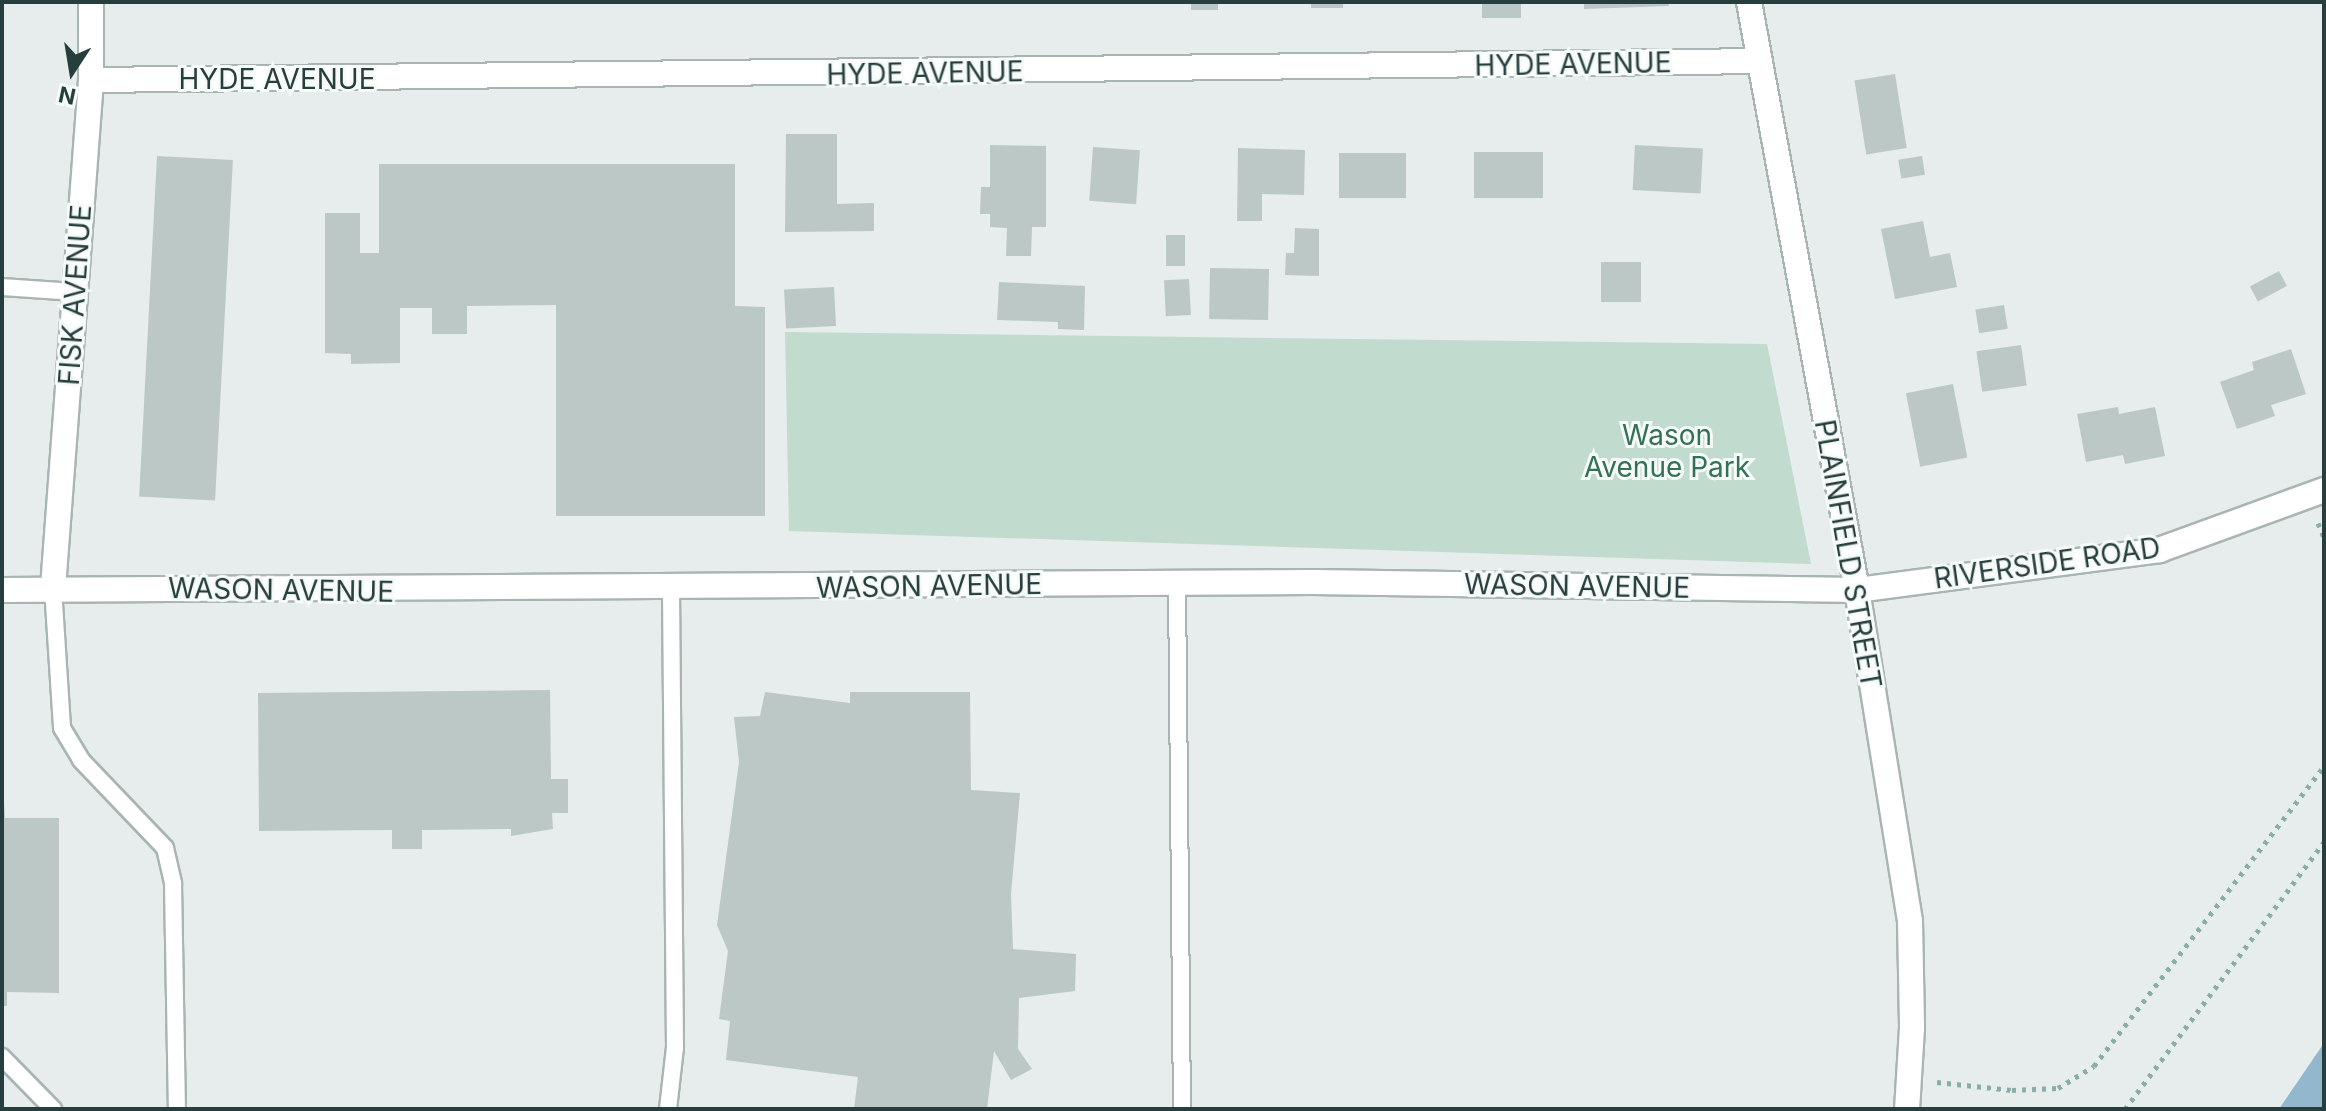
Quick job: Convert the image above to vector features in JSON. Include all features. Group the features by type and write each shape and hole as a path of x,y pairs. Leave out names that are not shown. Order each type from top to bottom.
{"street":[{"name":"FISK AVENUE","path":"53,588 91,80 91,2"},
{"name":"PLAINFIELD STREET","path":"1749,2 1857,590 1910,921 1907,1109"},
{"name":"HYDE AVENUE","path":"91,80 1759,61"},
{"name":"RIVERSIDE ROAD","path":"1857,590 2159,550 2324,490"},
{"name":"WASON AVENUE","path":"2,590 671,589 1177,583 1857,590"}],"lane":[{"path":"2,287 75,292"},
{"path":"1177,583 1182,1109"},
{"path":"53,588 62,728 81,760 165,848 173,884 177,1109"},
{"path":"668,1109 675,1048 671,589"},
{"path":"2,1057 53,1109"}],"path":[{"path":"1909,1078 2012,1090 2058,1088 2094,1066 2324,766"},
{"path":"2125,1109 2324,842"}],"green space":[{"name":"Wason Avenue Park","path":"785,332 1767,344 1811,564 789,531"}],"water":[{"path":"2324,1043 2324,1109 2279,1109"}],"building":[{"path":"1191,2 1218,2 1218,10 1191,10"},
{"path":"1311,2 1343,2 1343,8 1311,8"},
{"path":"1482,2 1521,2 1521,18 1482,18"},
{"path":"1584,2 1668,2 1669,6 1584,9"},
{"path":"1895,74 1907,148 1866,154 1855,80"},
{"path":"786,134 837,134 837,204 874,203 874,231 785,232"},
{"path":"990,145 1046,146 1046,227 1032,227 1031,256 1006,256 1007,228 990,227 990,214 980,214 981,187 990,187"},
{"path":"1635,145 1703,149 1701,193 1633,190"},
{"path":"1093,147 1140,150 1136,204 1089,201"},
{"path":"1238,148 1305,150 1304,195 1262,194 1262,221 1237,221"},
{"path":"1474,152 1543,152 1543,198 1474,198"},
{"path":"1339,153 1406,153 1406,198 1339,198"},
{"path":"157,156 233,160 215,501 139,497"},
{"path":"1922,156 1925,175 1901,179 1898,160"},
{"path":"379,164 735,164 735,306 765,307 765,516 556,516 556,305 467,306 467,334 432,334 432,308 400,308 400,363 351,364 351,354 325,353 325,213 360,213 360,253 379,253"},
{"path":"1923,221 1930,257 1950,253 1957,287 1895,299 1881,229"},
{"path":"1295,228 1319,229 1319,276 1285,275 1286,253 1294,253"},
{"path":"1166,235 1185,235 1185,266 1166,266"},
{"path":"1601,262 1641,262 1641,302 1601,302"},
{"path":"1210,268 1269,269 1268,320 1209,319"},
{"path":"2279,271 2287,286 2258,302 2250,286"},
{"path":"1189,279 1191,315 1166,316 1164,280"},
{"path":"999,282 1085,286 1084,330 1058,329 1058,322 997,320"},
{"path":"834,287 836,326 786,329 784,290"},
{"path":"2004,305 2008,329 1979,333 1975,310"},
{"path":"2021,345 2027,386 1982,392 1976,351"},
{"path":"2291,349 2306,394 2271,405 2275,416 2237,429 2220,382 2254,370 2252,362"},
{"path":"1953,384 1967,458 1920,467 1906,393"},
{"path":"2118,407 2119,414 2155,407 2165,456 2125,464 2123,455 2086,462 2077,414"},
{"path":"550,690 551,779 568,779 568,813 552,813 553,829 511,836 511,829 422,830 422,849 392,849 392,830 259,831 258,693"},
{"path":"765,692 850,703 850,692 970,692 971,790 1020,793 1011,894 1013,949 1076,954 1075,991 1019,998 1018,1049 1032,1069 1011,1080 994,1051 987,1109 854,1109 858,1077 726,1060 730,1021 719,1019 728,951 717,925 739,762 734,717 760,716"},
{"path":"2,771 5,818 59,818 59,993 7,992 7,1006 2,1006"}]}
